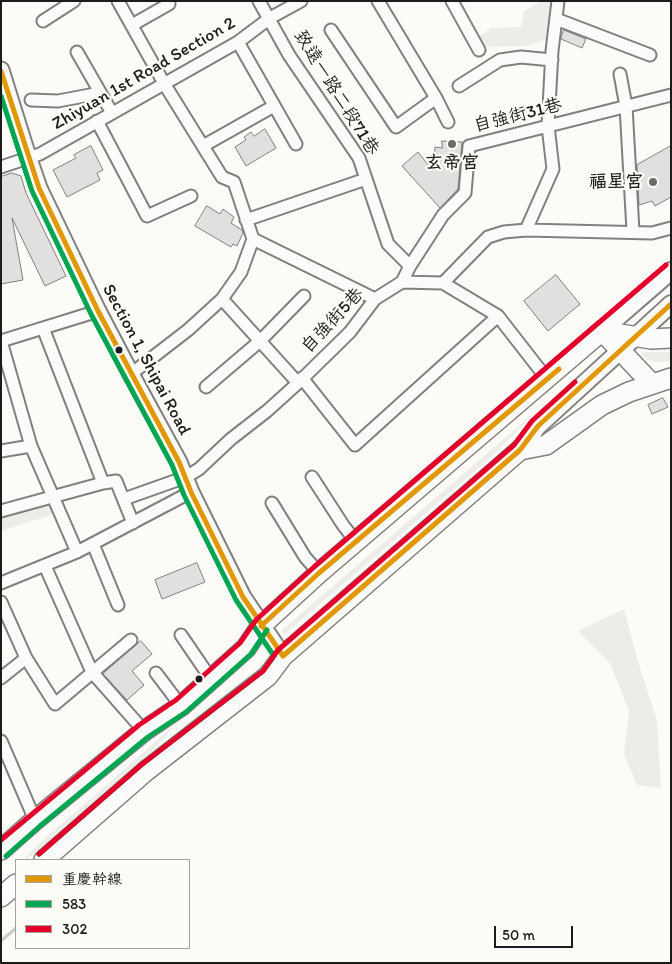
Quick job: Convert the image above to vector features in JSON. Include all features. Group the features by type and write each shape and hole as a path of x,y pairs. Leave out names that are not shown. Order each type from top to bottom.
{"main road":[{"path":"1,850 144,731 180,706 246,648 261,626 319,573 671,271"},
{"path":"45,859 146,771 268,676 283,656 520,450 538,426 671,304"},
{"path":"602,331 651,339 671,338"},
{"path":"602,331 652,384"},
{"path":"520,450 546,445 602,405 622,395 671,378"},
{"path":"1,897 15,885"}],"street":[{"path":"42,21 74,1"},
{"path":"118,1 165,85 222,177 234,182 253,239 241,272 222,299 188,330 130,374"},
{"name":"致遠一路二段71巷","path":"259,1 289,54 359,158 388,244 410,266"},
{"name":"Zhiyuan 1st Road Section 2","path":"1,168 40,154 165,85 238,42 270,18 301,1"},
{"path":"378,1 436,98 448,122"},
{"path":"452,1 479,50"},
{"path":"526,230 553,168 548,126 558,1"},
{"path":"132,24 169,4"},
{"path":"556,18 650,55"},
{"path":"331,30 396,127 436,98"},
{"path":"238,42 296,144"},
{"path":"77,52 112,113"},
{"path":"459,86 500,60 521,57 552,60"},
{"name":"Section 1, Shipai Road","path":"1,70 39,188 98,311 186,477 191,492 243,597 283,656"},
{"path":"620,74 626,106 633,231"},
{"path":"31,100 58,101 100,92"},
{"name":"自強街31巷","path":"402,282 410,266 443,215 464,193 468,146 671,95"},
{"path":"203,146 274,106"},
{"path":"97,121 147,216 191,196"},
{"path":"246,220 366,179"},
{"path":"443,283 488,238 504,232 526,230 633,231 652,233 671,228"},
{"path":"253,239 375,299"},
{"path":"402,282 443,283 498,316 547,379"},
{"name":"自強街5巷","path":"124,499 186,477 199,469 231,439 267,411 350,332 375,299 402,282"},
{"path":"206,387 260,341 304,296"},
{"path":"222,299 260,341 300,380 355,445 498,316"},
{"path":"77,552 31,446 1,341 98,311"},
{"path":"43,328 103,483"},
{"path":"1,451 31,446"},
{"path":"312,477 356,542"},
{"path":"1,511 116,481 133,523"},
{"path":"1,583 94,544 191,492"},
{"path":"272,503 305,557 319,573"},
{"path":"94,544 118,605"},
{"path":"45,566 92,672 144,731"},
{"path":"1,602 26,658 55,704 131,640"},
{"path":"181,635 211,679"},
{"path":"1,678 26,658"},
{"path":"156,673 180,706"},
{"path":"1,741 35,820"}],"shaded area":[{"path":"542,1 552,1 547,39 528,46 483,47 478,37 491,28 521,27 524,11"},
{"path":"671,352 671,361 659,362 649,360 642,356 642,353"},
{"path":"540,408 490,458 285,634 282,630"},
{"path":"49,503 54,514 1,531 1,515"},
{"path":"624,609 638,662 657,720 661,788 637,785 624,754 629,711 610,663 578,631"},
{"path":"176,724 149,754 27,859 24,859"}],"building":[{"path":"564,30 586,39 582,48 561,39"},
{"path":"265,129 276,148 246,166 235,147 246,140 244,137 251,132 254,136"},
{"path":"442,141 462,142 458,189 440,208 402,166 418,152 433,171 435,147 442,148"},
{"path":"91,146 103,170 97,173 100,180 67,197 53,170 76,158 74,155"},
{"name":"福星宮","path":"671,146 671,197 655,206 652,201 639,205 637,165"},
{"path":"12,173 21,176 26,193 66,276 45,286 12,218 23,280 1,284 1,177"},
{"path":"207,206 220,214 223,209 234,217 231,223 242,230 243,233 237,246 233,244 231,247 195,226"},
{"path":"556,275 580,304 548,331 524,301"},
{"path":"663,398 668,407 652,414 648,405"},
{"path":"197,563 205,582 162,599 155,580"},
{"path":"141,641 152,654 132,671 144,685 127,700 103,674"}],"waterway":[{"path":"1,941 15,929"}],"transit line":[{"name":"重慶幹線","path":"1,71 39,188 98,311 179,462 191,492 243,597 283,656 520,450 538,426 671,304"},
{"name":"583","path":"1,96 32,191 91,314 172,465 184,495 236,600 274,656 263,671 141,765 39,854"},
{"name":"302","path":"1,840 139,725 176,700 240,643 256,620 314,567 666,265"},
{"name":"重慶幹線","path":"261,626 319,573 559,369"},
{"name":"302","path":"39,854 141,765 263,671 278,650 514,445 532,421 575,382"},
{"name":"583","path":"6,856 148,737 186,712 251,654 267,630"}],"place":[{"name":"玄帝宮","path":"452,144"},
{"name":"福星宮","path":"653,182"}]}
